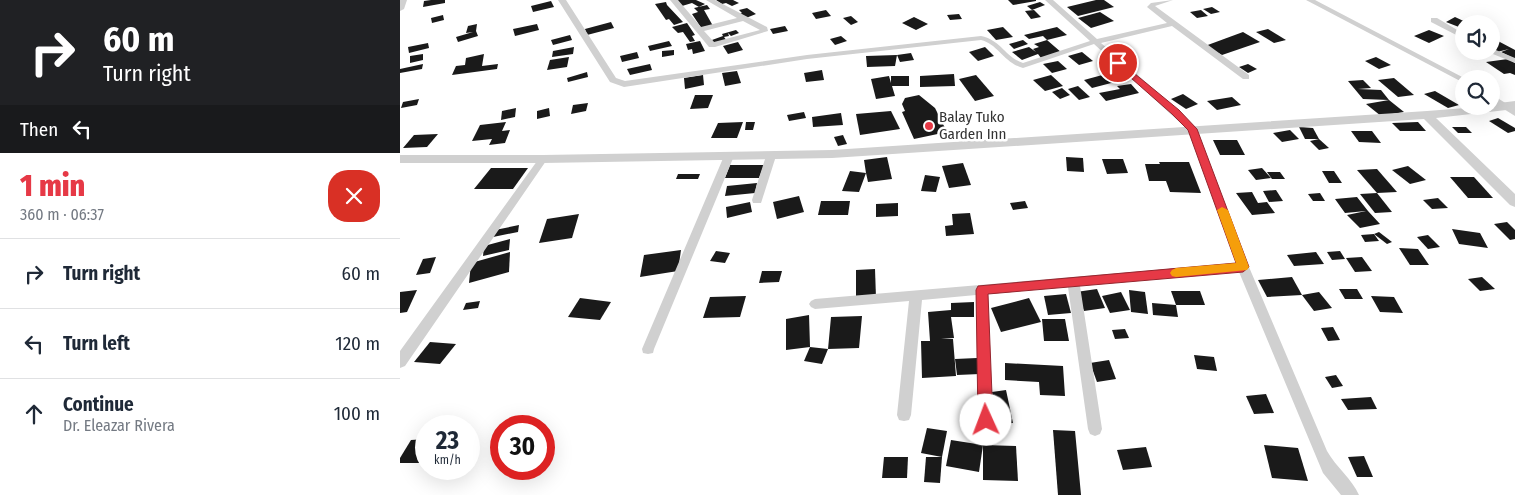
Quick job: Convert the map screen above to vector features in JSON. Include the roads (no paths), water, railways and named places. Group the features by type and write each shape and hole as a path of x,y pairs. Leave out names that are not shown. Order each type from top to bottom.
{"street":[{"path":"400,9 403,0"},
{"path":"562,0 613,80 619,83 788,60 981,38 991,40 1014,63 1023,66 1094,42 1171,24"},
{"path":"674,0 710,43 714,45 764,31 764,29 710,0"},
{"path":"1048,0 1192,129 1243,267 1322,456 1328,468 1351,495"},
{"path":"1169,0 1150,5 1171,24 1246,77"},
{"path":"1310,0 1455,76"},
{"path":"700,30 744,18"},
{"path":"1434,20 1455,32"},
{"path":"1500,54 1515,61"},
{"path":"1500,101 1512,108"},
{"path":"400,159 771,156 922,149 1512,108"},
{"path":"1428,115 1515,202"},
{"path":"648,349 729,156"},
{"path":"757,200 771,156"},
{"path":"400,362 543,159"},
{"path":"815,304 1243,267"},
{"path":"1073,282 1095,429"},
{"path":"982,290 986,438"},
{"path":"904,415 916,296"}],"place":[{"name":"Balay Tuko Garden Inn","path":"929,126"}]}
